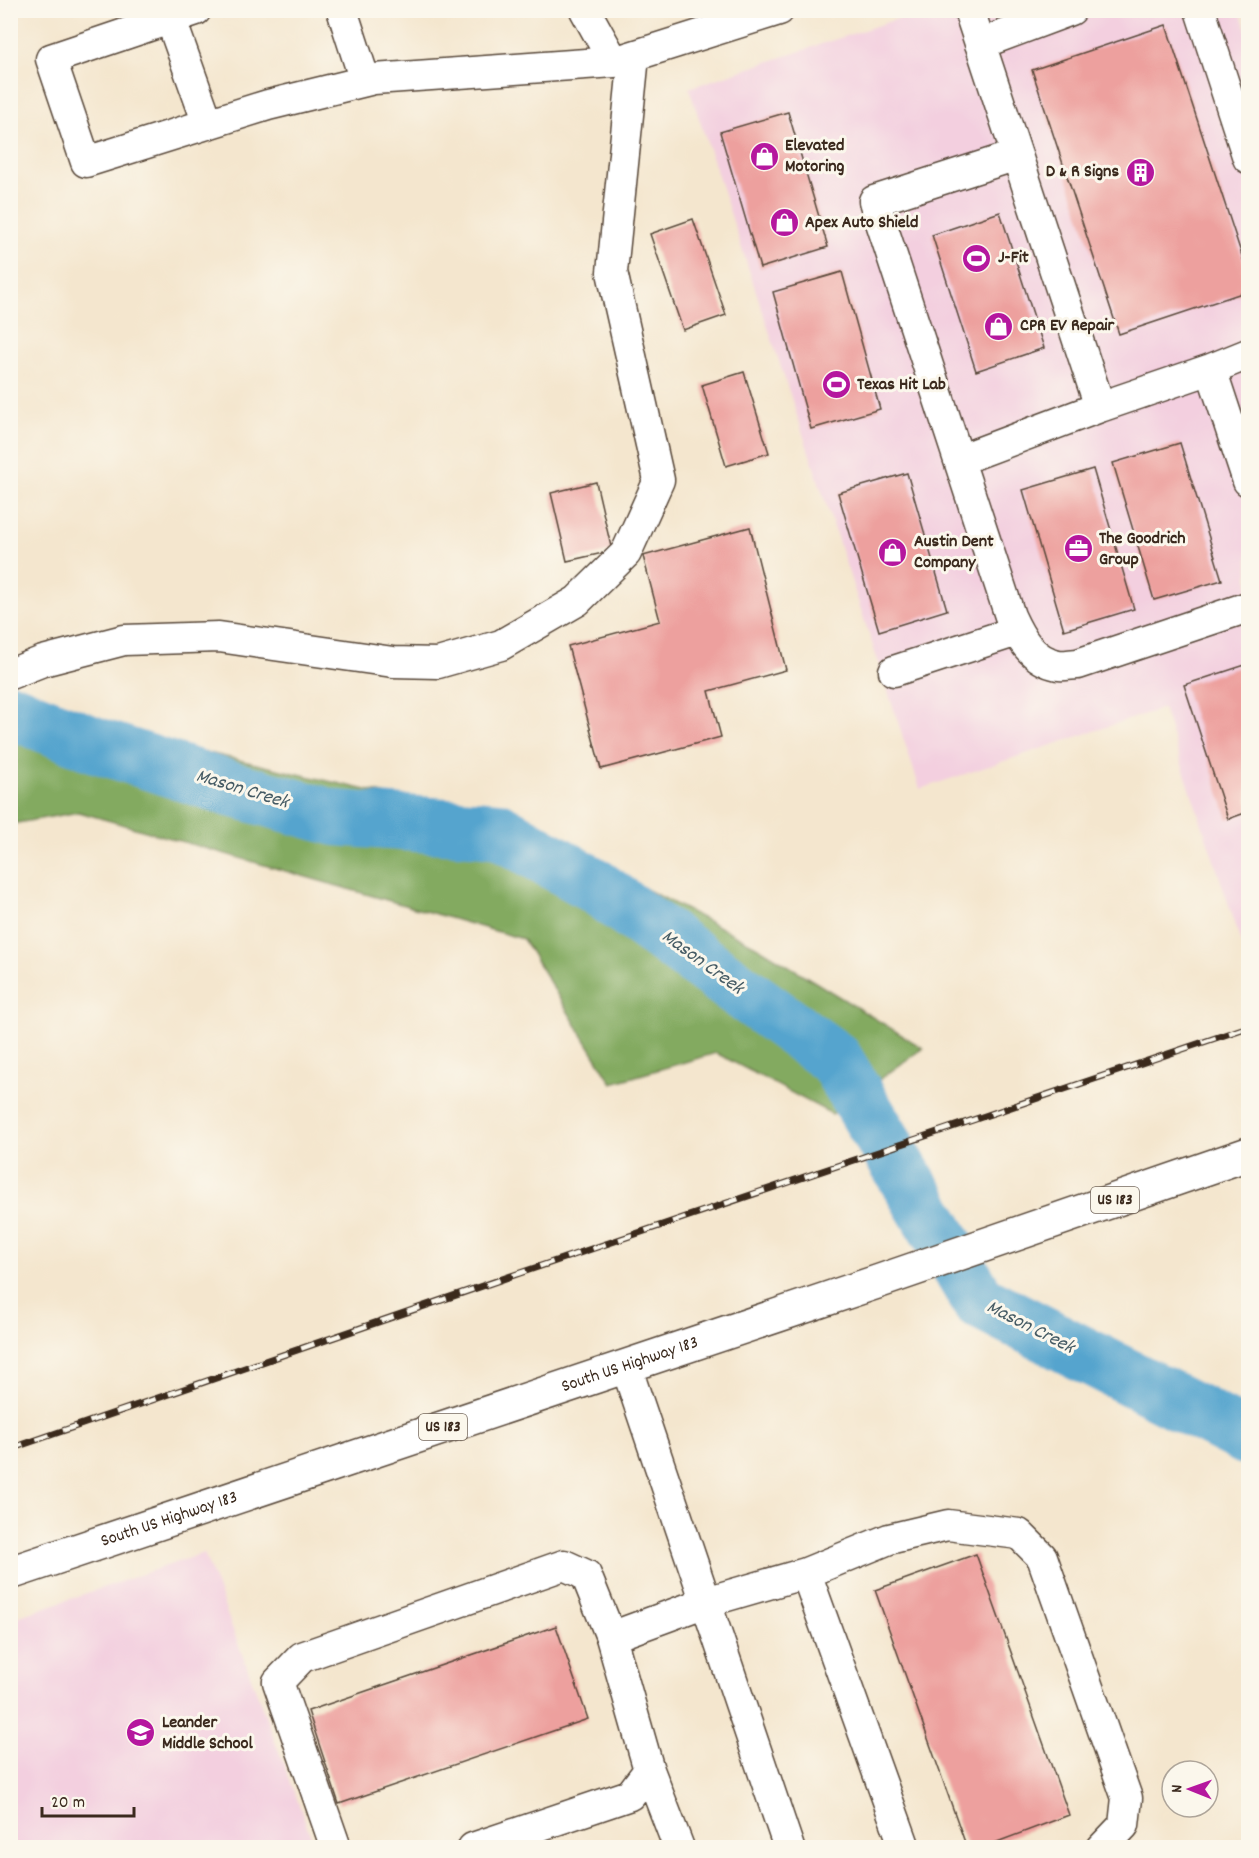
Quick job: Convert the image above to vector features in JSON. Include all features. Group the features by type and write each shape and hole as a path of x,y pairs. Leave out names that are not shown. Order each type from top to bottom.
{"main road":[{"name":"South US Highway 183","path":"10,1574 877,1282 1248,1154"}],"street":[{"path":"342,10 365,81"},
{"path":"10,674 43,661 124,640 219,637 393,662 438,663 501,645 577,601 626,553 659,480 612,272 624,59 585,10"},
{"path":"208,124 183,15 51,59 86,162 208,124 268,105 365,81 624,59 779,10"},
{"path":"969,10 1100,407"},
{"path":"980,44 1071,10"},
{"path":"1200,10 1248,158"},
{"path":"1017,155 874,201 1010,616 1021,640 1036,655 1058,665 1077,664 1248,607"},
{"path":"959,460 1248,354"},
{"path":"1211,369 1248,481"},
{"path":"894,672 1017,631"},
{"path":"626,1366 789,1848"},
{"path":"610,1637 706,1602 806,1573 889,1539 948,1525 1019,1534 1042,1557 1127,1797 1124,1825 1102,1848"},
{"path":"336,1848 278,1682 302,1657 564,1565 586,1575 610,1637 649,1770 679,1848"},
{"path":"806,1573 905,1848"},
{"path":"473,1848 630,1795 649,1770"}],"shaded area":[{"path":"921,11 1240,11 1248,36 1248,951 1245,953 1163,708 920,789 689,88"},
{"name":"Leander Middle School","path":"204,1553 315,1847 11,1847 11,1619"}],"green space":[{"path":"33,702 179,746 528,828 758,947 923,1048 832,1114 716,1053 612,1083 523,939 79,812 11,824 11,708"}],"building":[{"name":"D & R Signs","path":"1166,25 1248,274 1248,291 1119,334 1032,70"},
{"path":"788,112 828,247 760,268 720,132"},
{"path":"1000,212 1044,348 976,371 932,235"},
{"path":"693,219 726,315 683,330 650,234"},
{"path":"842,272 880,409 811,429 773,292"},
{"path":"744,372 769,453 726,466 702,385"},
{"path":"1180,443 1222,580 1154,600 1113,463"},
{"name":"The Goodrich Group","path":"1093,469 1134,609 1064,630 1023,490"},
{"name":"Austin Dent Company","path":"907,473 947,610 879,631 838,493"},
{"path":"596,482 612,551 567,561 551,493"},
{"path":"750,527 786,670 709,691 721,737 601,769 568,646 660,621 643,556"},
{"path":"1248,664 1248,812 1228,819 1184,685"},
{"path":"976,1554 1069,1815 981,1848 967,1848 875,1590"},
{"path":"556,1626 588,1719 339,1804 308,1711"}],"waterway":[{"name":"Mason Creek","path":"10,711 96,745 228,788 336,818 498,830 594,885 835,1059 979,1301 1248,1438"}],"railway":[{"path":"10,1449 520,1273 1248,1027"}],"place":[{"name":"Elevated Motoring","path":"764,156"},
{"name":"D & R Signs","path":"1140,172"},
{"name":"Apex Auto Shield","path":"784,223"},
{"name":"J-Fit","path":"977,258"},
{"name":"CPR EV Repair","path":"999,326"},
{"name":"Texas Hit Lab","path":"836,385"},
{"name":"The Goodrich Group","path":"1078,549"},
{"name":"Austin Dent Company","path":"893,552"},
{"name":"Leander Middle School","path":"141,1733"}]}
